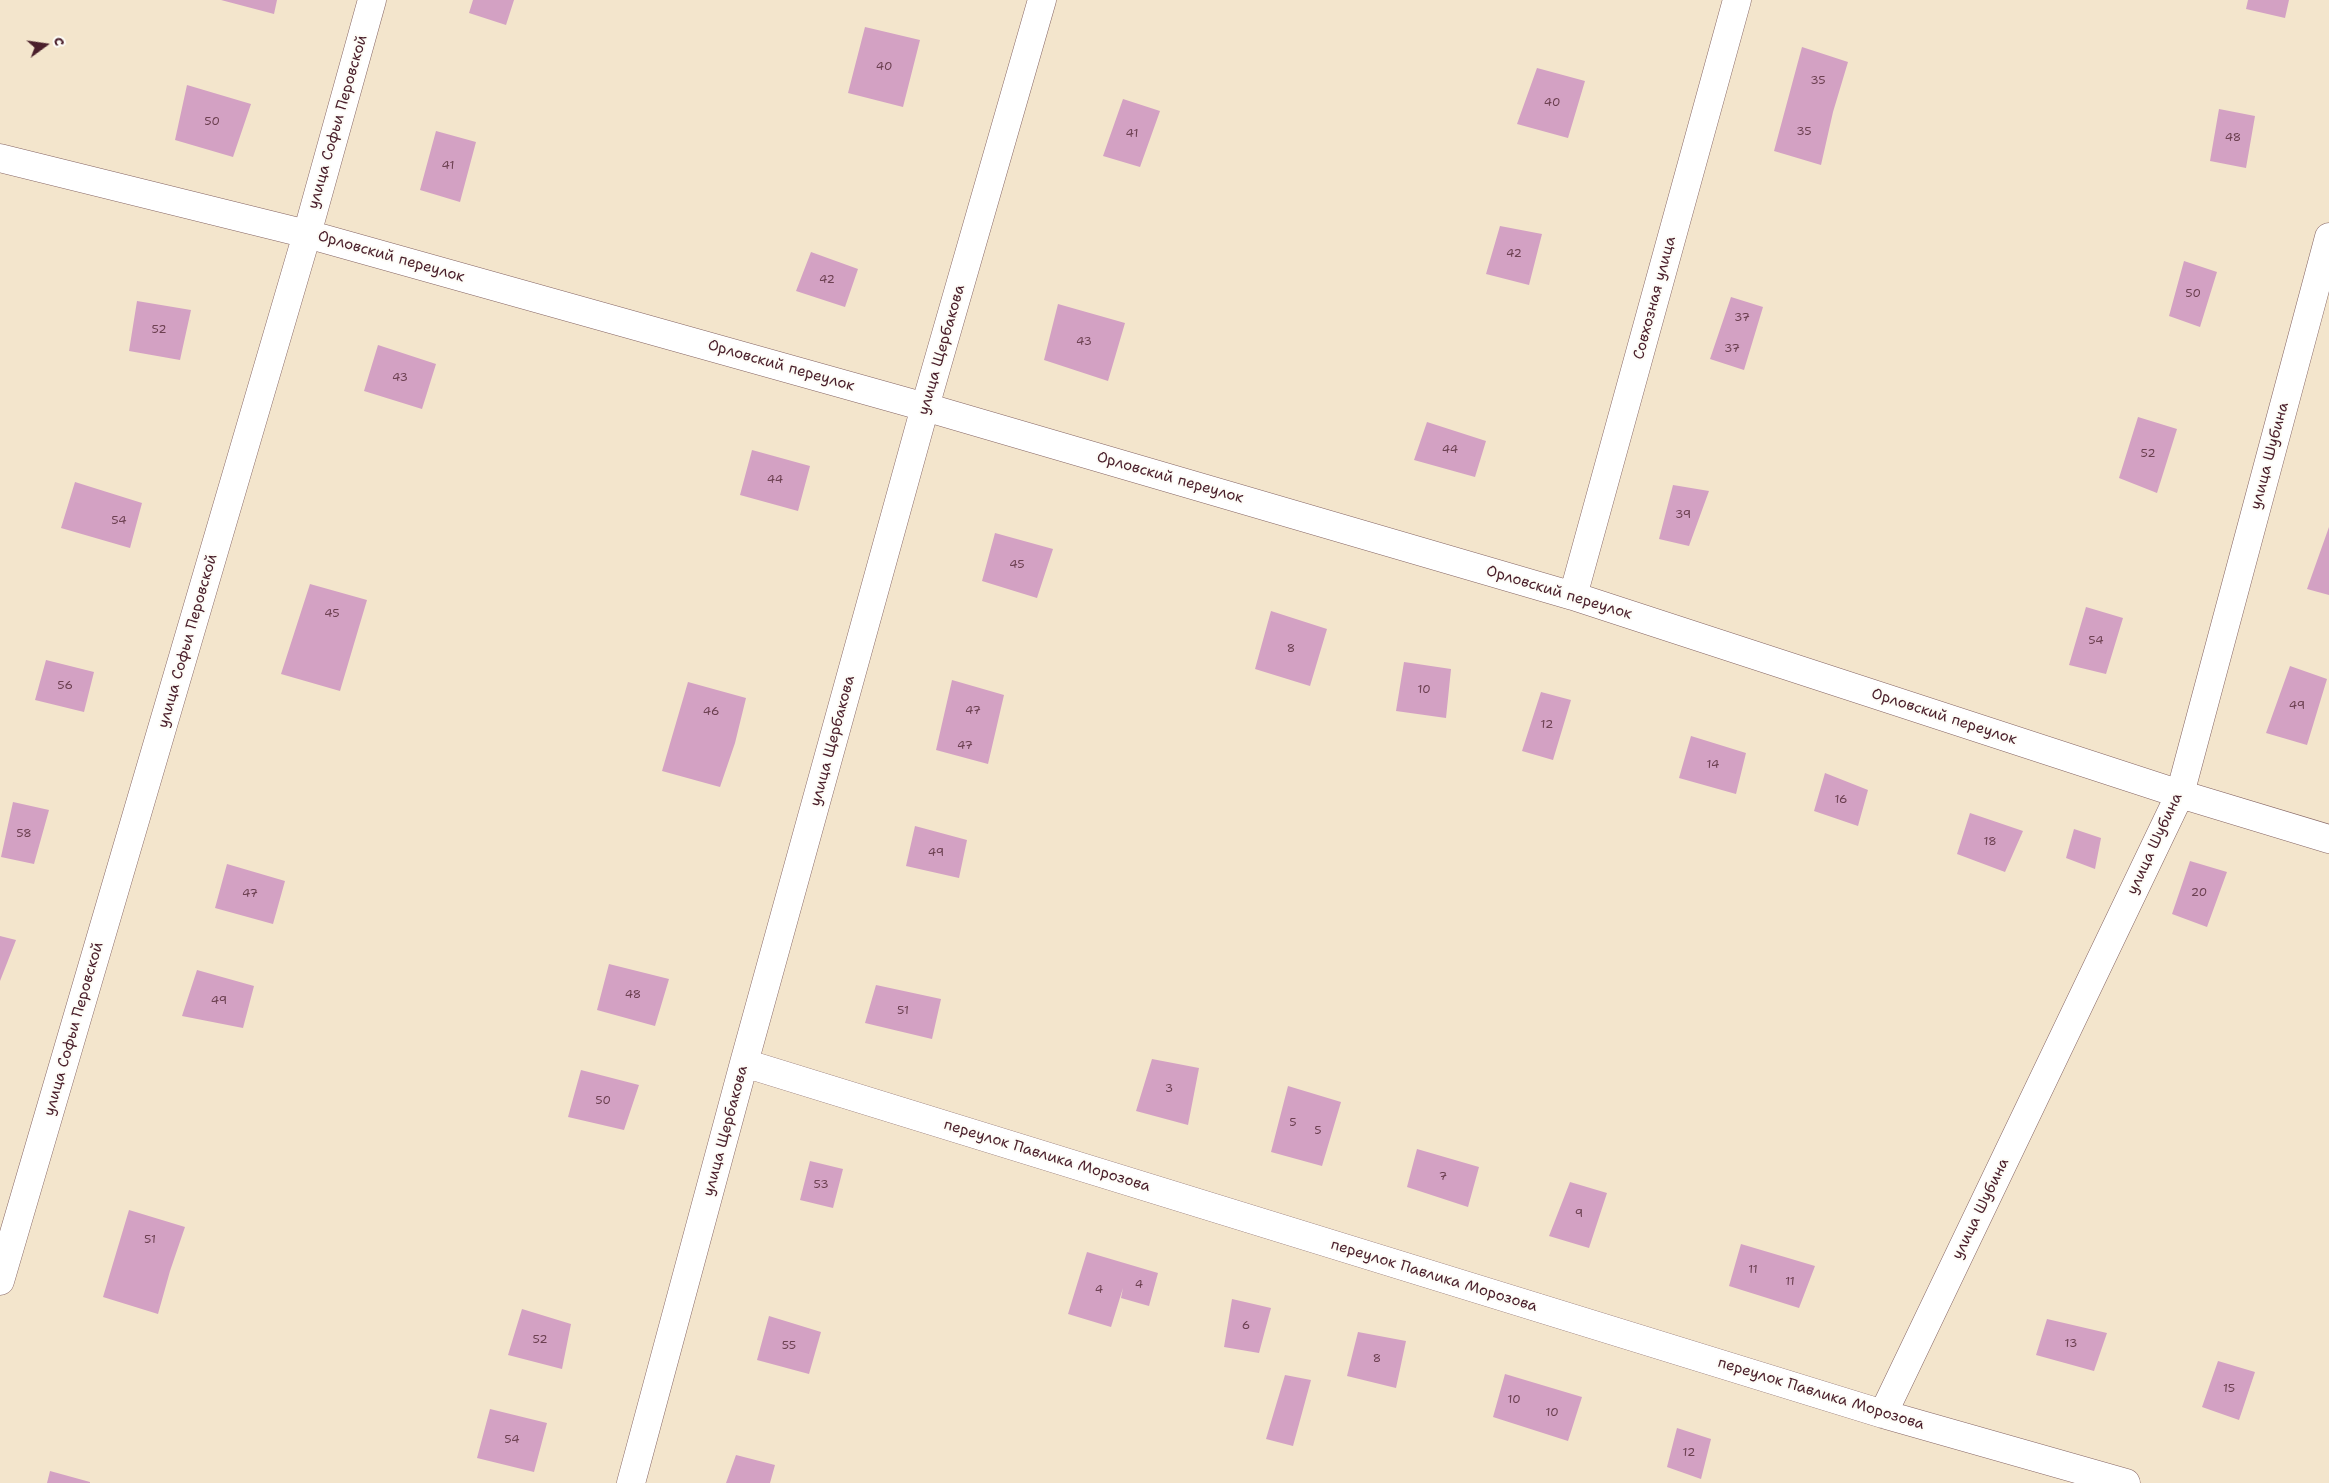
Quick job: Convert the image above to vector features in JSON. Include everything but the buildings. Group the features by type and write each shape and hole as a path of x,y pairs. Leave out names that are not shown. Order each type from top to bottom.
{"street":[{"name":"улица Софьи Перовской","path":"0,1281 307,234 372,0"},
{"name":"улица Щербакова","path":"631,1483 744,1063 925,407 1042,0"},
{"name":"Совхозная улица","path":"1573,596 1737,0"},
{"name":"Орловский переулок","path":"0,158 307,234 925,407 1573,596 2180,794 2329,839"},
{"name":"улица Шубина","path":"1883,1414 2180,794 2329,237"},
{"name":"переулок Павлика Морозова","path":"744,1063 1883,1414 2126,1483"}]}
